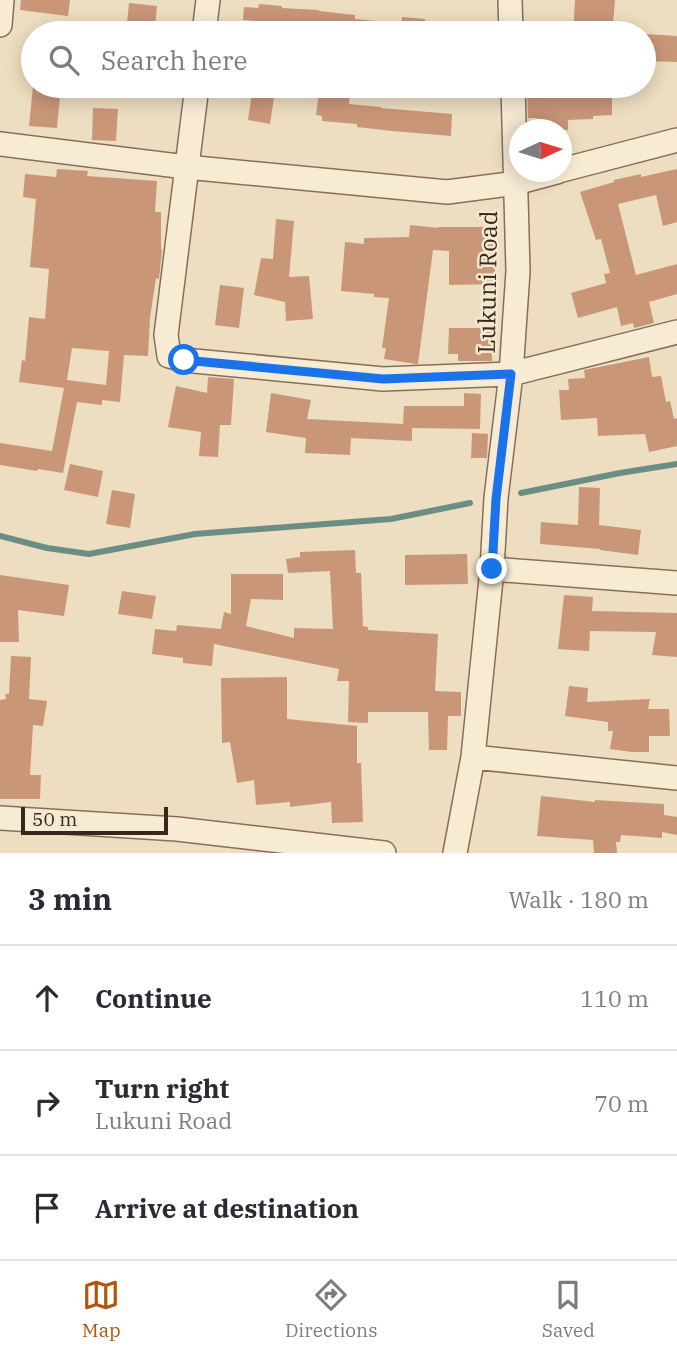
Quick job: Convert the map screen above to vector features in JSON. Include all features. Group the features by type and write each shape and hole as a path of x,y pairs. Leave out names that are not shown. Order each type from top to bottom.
{"street":[{"path":"0,25 2,0"},
{"path":"205,21 208,0"},
{"path":"510,0 511,21"},
{"path":"195,98 166,335 169,356 184,360 383,379 511,374 677,332"},
{"name":"Lukuni Road","path":"455,853 473,757 492,569 496,499 511,374 518,271 513,98"},
{"path":"572,168 677,140"},
{"path":"0,144 186,167 447,192 520,182"},
{"path":"492,569 677,583"},
{"path":"473,757 677,778"},
{"path":"0,818 177,829 384,853"}],"building":[{"path":"21,0 70,0 68,16 20,10"},
{"path":"575,0 615,0 613,21 574,21"},
{"path":"129,3 157,6 156,21 127,21"},
{"path":"259,4 319,10 376,21 243,20 244,7 258,8"},
{"path":"402,17 425,19 425,21 402,21"},
{"path":"656,35 677,36 677,62 656,61"},
{"path":"32,98 60,98 57,128 29,126"},
{"path":"251,98 274,98 270,124 248,120"},
{"path":"318,98 349,98 349,104 452,114 451,136 357,127 357,124 322,121 322,116 316,115"},
{"path":"527,98 612,98 612,115 572,120 528,118"},
{"path":"93,108 118,109 116,141 92,140"},
{"path":"57,169 88,171 87,176 157,181 155,212 161,212 162,250 150,318 148,356 124,355 120,402 102,400 102,405 77,402 63,473 0,465 0,443 52,451 64,388 19,382 22,360 25,361 29,317 45,319 49,269 30,267 36,199 23,197 25,174 56,177","holes":["72,348 109,351 106,385 67,380"]},
{"path":"677,169 677,222 663,226 656,195 618,204 636,275 677,264 677,294 649,302 654,323 634,328 633,323 621,326 617,307 578,318 571,293 606,283 604,274 610,273 601,239 596,240 580,192 614,180"},
{"path":"276,219 294,221 289,277 309,276 313,319 286,321 285,302 254,295 261,258 273,259"},
{"path":"410,225 438,228 494,227 495,284 449,285 449,251 433,250 418,364 384,359 386,348 382,348 389,298 341,291 345,242 364,244 364,238 409,237"},
{"path":"220,285 244,288 239,328 215,325"},
{"path":"449,328 492,328 492,361 458,361 458,354 448,354"},
{"path":"649,357 652,377 661,376 666,402 670,401 674,419 677,418 677,446 649,452 645,434 598,436 597,418 561,420 559,390 569,390 568,379 585,378 584,370"},
{"path":"208,377 234,379 231,425 220,425 218,457 199,456 201,432 168,427 176,386 207,393"},
{"path":"271,393 311,400 307,419 403,424 404,406 464,406 464,393 481,394 480,429 412,428 412,441 351,438 350,455 305,453 306,438 266,432"},
{"path":"472,433 488,434 487,458 471,458"},
{"path":"70,464 103,471 98,497 64,490"},
{"path":"579,487 600,488 599,525 641,530 638,555 540,544 541,522 578,525"},
{"path":"112,490 135,494 130,528 106,524"},
{"path":"355,550 356,573 361,573 363,626 368,627 368,630 438,634 435,691 461,692 461,716 448,716 447,750 429,750 428,712 368,712 368,723 348,722 349,681 337,681 339,669 214,644 212,666 183,663 183,658 152,654 155,629 176,631 177,625 221,629 224,612 231,614 231,574 283,574 283,600 251,599 246,626 294,638 294,628 333,629 330,571 288,573 286,559 300,557 300,552"},
{"path":"467,554 468,584 405,585 405,555"},
{"path":"0,575 69,585 64,616 18,610 19,642 0,642"},
{"path":"122,591 156,596 152,619 118,614"},
{"path":"564,595 593,597 592,611 677,613 677,657 652,655 656,632 590,631 589,651 558,649"},
{"path":"11,656 31,657 29,699 47,701 43,726 33,725 30,775 41,775 40,799 0,799 0,700 6,699 5,694 9,694"},
{"path":"287,677 287,719 357,726 357,763 361,763 363,822 332,823 331,802 290,807 290,802 256,805 254,780 237,783 230,742 222,743 221,678"},
{"path":"569,686 588,688 587,702 650,699 648,709 669,709 670,736 649,736 649,752 610,749 613,731 608,731 608,722 565,716"},
{"path":"541,796 595,802 664,804 664,815 677,817 677,835 662,832 662,838 621,835 620,842 616,842 617,853 594,853 593,840 537,836"}],"waterway":[{"path":"521,493 677,464"},
{"path":"0,536 47,548 89,554 195,534 391,519 470,503"}],"route":[{"path":"184,360 383,379 511,374 496,499 492,569"}]}
